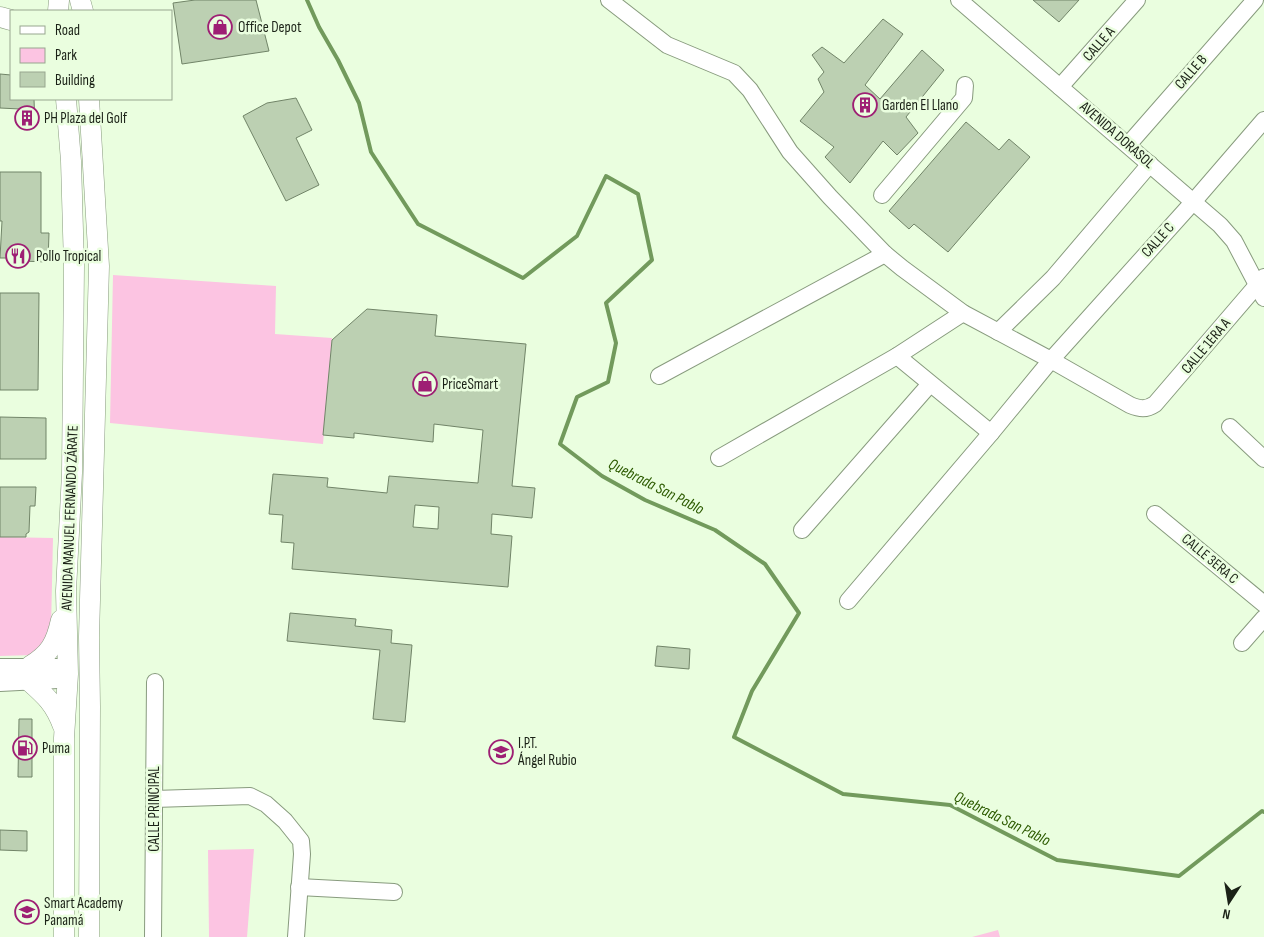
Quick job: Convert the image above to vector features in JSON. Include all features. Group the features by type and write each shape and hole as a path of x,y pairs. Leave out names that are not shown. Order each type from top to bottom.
{"main road":[{"name":"AVENIDA MANUEL FERNANDO ZÁRATE","path":"66,100 71,161 74,266 72,473 66,591 68,674 64,732 66,932"},
{"path":"78,100 84,156 95,184"},
{"name":"AVENIDA MANUEL FERNANDO ZÁRATE","path":"89,100 99,266 89,637 89,937"},
{"path":"74,266 99,266"},
{"path":"64,732 54,706 29,674 55,642 62,619 66,591"},
{"path":"89,637 80,657 68,674 79,685 90,707"}],"street":[{"path":"609,0 667,45 734,73 750,90 790,152 885,254 963,313 1051,360"},
{"name":"AVENIDA DORASOL","path":"959,0 1220,225 1234,241 1262,287"},
{"name":"CALLE A","path":"1060,87 1137,0"},
{"name":"CALLE B","path":"1128,145 1255,0"},
{"path":"1260,0 1264,8"},
{"path":"882,195 964,98 966,85"},
{"name":"CALLE C","path":"848,601 1051,360 1264,120"},
{"path":"998,332 1053,278 1150,164"},
{"path":"659,376 885,254"},
{"name":"CALLE 1ERA A","path":"1051,360 1130,405 1143,409 1155,404 1262,287"},
{"path":"719,458 897,356 963,313"},
{"path":"897,356 991,433"},
{"path":"802,530 930,384"},
{"path":"1230,427 1264,458"},
{"name":"CALLE 3ERA C","path":"1155,514 1264,604"},
{"path":"1242,643 1264,618"},
{"path":"3,675 29,674 58,680 68,674"},
{"name":"CALLE PRINCIPAL","path":"153,937 155,682"},
{"path":"154,799 250,796 266,804 285,821 301,841 302,854 296,937"},
{"path":"299,887 394,892"}],"green space":[{"path":"113,275 276,286 275,334 332,338 323,444 110,423"},
{"path":"0,537 53,538 51,628 34,655 0,656"},
{"path":"254,849 247,937 209,937 208,850"},
{"path":"998,930 1000,937 972,937"}],"building":[{"name":"Office Depot","path":"195,0 256,0 269,51 182,64 173,3"},
{"path":"1033,0 1079,0 1059,22"},
{"name":"Garden El Llano","path":"883,19 903,34 865,85 880,99 922,50 944,70 906,117 918,133 897,155 883,141 850,183 825,157 834,147 800,121 824,92 818,79 824,72 812,55 822,47 844,63"},
{"name":"PH Plaza del Golf","path":"0,74 10,75 10,100 34,100 35,127 19,127 20,109 0,108"},
{"path":"296,98 312,130 296,138 319,185 286,201 243,116 267,103"},
{"path":"966,122 999,150 1009,139 1030,157 948,252 914,224 909,229 889,211"},
{"path":"0,172 41,172 41,233 49,233 48,262 21,261 20,258 0,258 2,221 0,221"},
{"path":"0,293 39,293 38,390 0,390"},
{"path":"367,309 437,315 435,336 526,344 512,486 535,488 532,518 492,514 491,534 512,536 508,587 292,569 294,543 281,542 283,515 269,514 273,474 328,478 327,487 387,493 389,476 478,483 483,430 434,424 433,442 354,433 354,438 323,435 332,340","holes":["415,505 439,507 438,529 413,527"]},
{"path":"0,417 46,418 46,459 0,459"},
{"path":"0,487 36,487 35,506 30,506 29,532 26,534 26,537 0,537"},
{"path":"290,613 356,619 355,626 392,630 391,643 412,645 405,722 373,719 380,650 287,641"},
{"path":"657,646 690,649 689,669 655,666"},
{"name":"Puma","path":"19,719 32,719 32,777 18,777"},
{"path":"0,830 27,831 27,851 0,850"}],"waterway":[{"name":"Quebrada San Pablo","path":"307,0 359,103 371,152 418,224 523,278 577,236 606,176 638,194 652,260 606,303 616,343 608,382 577,397 560,444 602,476 645,500 715,530 765,564 799,613 752,691 734,737 843,794 950,805 1057,860 1179,876 1262,811 1264,812"}],"place":[{"name":"Office Depot","path":"220,27"},
{"name":"Garden El Llano","path":"865,105"},
{"name":"PH Plaza del Golf","path":"27,118"},
{"name":"Pollo Tropical","path":"18,256"},
{"name":"PriceSmart","path":"425,384"},
{"name":"Puma","path":"25,748"},
{"name":"I.P.T. Ángel Rubio","path":"501,752"},
{"name":"Smart Academy Panamá","path":"27,912"}]}
